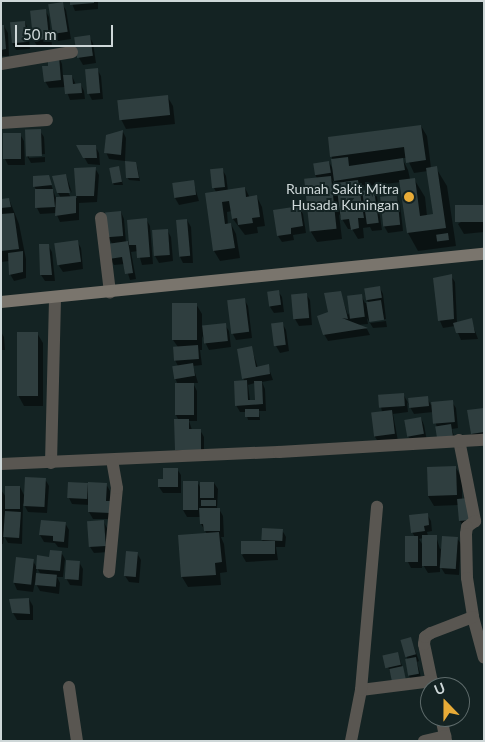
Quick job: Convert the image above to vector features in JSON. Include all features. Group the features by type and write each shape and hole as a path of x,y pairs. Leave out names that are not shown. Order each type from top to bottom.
{"main road":[{"path":"1,302 484,254"}],"street":[{"path":"1,64 72,52"},
{"path":"1,123 47,120"},
{"path":"101,218 110,292"},
{"path":"51,463 55,297"},
{"path":"459,440 479,519 467,528 467,578 473,617 484,658"},
{"path":"1,464 279,452 484,440"},
{"path":"109,572 117,488 112,460"},
{"path":"351,741 361,690 377,507"},
{"path":"431,677 424,644 425,637 473,617"},
{"path":"361,690 420,685"},
{"path":"69,687 77,741"},
{"path":"424,741 446,738"}],"building":[{"path":"70,1 94,1 94,3 70,5"},
{"path":"63,2 68,32 53,34 48,4"},
{"path":"46,9 49,39 33,41 30,11"},
{"path":"25,21 27,42 12,43 10,22"},
{"path":"1,25 4,25 6,49 1,50"},
{"path":"90,35 93,56 77,58 74,37"},
{"path":"48,56 59,56 61,80 44,82 42,66 48,66"},
{"path":"98,68 100,93 87,94 85,69"},
{"path":"63,75 72,75 73,84 81,83 82,93 65,94"},
{"path":"168,95 170,115 119,120 117,100"},
{"path":"421,125 426,160 406,163 404,147 330,157 328,137"},
{"path":"41,129 42,156 26,157 25,130"},
{"path":"123,130 121,155 104,153 106,135"},
{"path":"3,133 21,133 21,159 3,159"},
{"path":"76,145 96,145 97,158 83,158"},
{"path":"348,157 349,166 403,158 405,170 334,181 331,159"},
{"path":"125,161 136,162 139,178 126,178"},
{"path":"329,161 331,173 315,175 313,164"},
{"path":"119,166 122,182 112,184 109,168"},
{"name":"Rumah Sakit Mitra Husada Kuningan","path":"437,166 446,228 407,233 399,180 415,178 420,216 433,214 426,168"},
{"path":"96,167 94,196 76,196 74,168"},
{"path":"223,168 225,187 212,188 210,169"},
{"path":"66,174 70,193 57,193 52,176"},
{"path":"49,175 52,185 33,187 33,176"},
{"path":"331,176 337,229 310,232 304,179"},
{"path":"194,180 196,195 174,198 172,183"},
{"path":"358,180 364,218 358,218 359,228 351,230 349,219 341,220 336,183"},
{"path":"245,187 246,197 257,195 260,217 252,218 253,223 238,225 237,218 232,219 229,201 222,202 225,224 231,223 235,248 213,251 205,193"},
{"path":"35,189 53,189 55,207 35,208"},
{"path":"374,189 379,223 367,224 362,191"},
{"path":"397,195 400,225 383,227 380,197"},
{"path":"76,196 76,213 55,216 56,197"},
{"path":"9,198 11,207 1,208 1,199"},
{"path":"455,205 484,205 484,222 455,222"},
{"path":"300,206 303,226 291,228 291,234 277,236 273,210"},
{"path":"121,211 123,236 107,237 105,212"},
{"path":"14,213 19,249 1,251 1,214"},
{"path":"147,218 150,257 137,258 136,245 129,245 127,220"},
{"path":"187,219 190,256 179,257 176,220"},
{"path":"168,229 170,255 154,256 152,230"},
{"path":"448,233 449,240 437,242 436,235"},
{"path":"78,240 81,262 57,265 54,243"},
{"path":"128,241 133,273 125,274 122,257 109,259 107,244"},
{"path":"39,244 49,244 52,275 40,275"},
{"path":"23,251 23,272 9,275 8,253"},
{"path":"452,274 454,319 438,321 433,278"},
{"path":"380,286 382,298 366,300 364,289"},
{"path":"279,290 281,305 269,307 267,292"},
{"path":"341,291 348,319 342,318 368,328 323,335 317,316 328,312 324,293"},
{"path":"307,293 309,318 293,319 291,294"},
{"path":"362,294 365,317 350,319 347,296"},
{"path":"245,298 249,332 231,334 227,300"},
{"path":"381,300 384,320 369,322 366,302"},
{"path":"172,303 197,303 197,340 172,340"},
{"path":"472,318 475,333 456,333 453,323"},
{"path":"283,322 286,345 274,346 271,323"},
{"path":"226,323 228,341 204,343 202,326"},
{"path":"17,332 38,332 38,396 17,396"},
{"path":"198,345 199,359 174,361 173,347"},
{"path":"252,346 256,367 269,364 270,374 242,379 237,349"},
{"path":"193,363 195,376 174,379 172,366"},
{"path":"247,380 248,400 255,400 254,381 262,381 263,404 235,406 234,381"},
{"path":"175,383 194,383 194,415 175,415"},
{"path":"404,393 405,406 379,408 378,395"},
{"path":"428,396 429,406 409,408 408,398"},
{"path":"453,400 455,422 433,424 431,402"},
{"path":"484,408 484,432 471,434 467,410"},
{"path":"245,409 259,409 259,417 245,417"},
{"path":"392,410 395,434 374,436 371,413"},
{"path":"421,417 424,434 407,437 404,420"},
{"path":"174,419 189,419 189,429 201,429 201,450 175,450"},
{"path":"451,424 453,436 437,438 435,427"},
{"path":"456,466 457,495 428,496 427,467"},
{"path":"163,468 178,468 178,487 158,487 158,479 163,479"},
{"path":"25,477 46,478 44,507 23,506"},
{"path":"183,481 198,481 198,510 183,510"},
{"path":"68,482 88,483 87,499 67,498"},
{"path":"88,482 107,483 106,501 110,501 110,513 88,512"},
{"path":"200,482 214,482 214,498 200,498"},
{"path":"5,486 20,486 20,509 5,509"},
{"path":"469,498 471,520 459,521 457,499"},
{"path":"201,500 216,500 216,506 201,506"},
{"path":"199,508 220,508 220,531 204,531 203,524 200,524"},
{"path":"5,511 21,512 19,538 3,537"},
{"path":"428,513 429,525 424,526 425,531 411,533 409,515"},
{"path":"41,520 66,522 64,542 53,541 53,536 39,535"},
{"path":"104,520 106,546 89,547 87,521"},
{"path":"262,528 283,529 282,541 261,540"},
{"path":"219,532 222,562 215,563 216,575 181,577 178,535"},
{"path":"422,535 437,535 437,566 422,566"},
{"path":"405,536 418,536 418,562 405,562"},
{"path":"442,536 458,537 456,569 440,568"},
{"path":"241,541 275,541 275,554 241,554"},
{"path":"50,550 62,551 60,571 36,569 37,555 49,557"},
{"path":"126,551 138,552 136,577 124,576"},
{"path":"16,557 34,559 31,585 13,583"},
{"path":"66,560 80,561 79,580 65,579"},
{"path":"36,573 57,575 56,587 35,585"},
{"path":"29,598 30,614 12,613 9,599"},
{"path":"411,637 416,654 405,657 400,640"},
{"path":"398,652 401,665 385,668 382,656"},
{"path":"416,657 419,674 408,676 405,659"},
{"path":"403,666 406,680 392,683 389,669"}],"place":[{"name":"Rumah Sakit Mitra Husada Kuningan","path":"409,197"}]}
